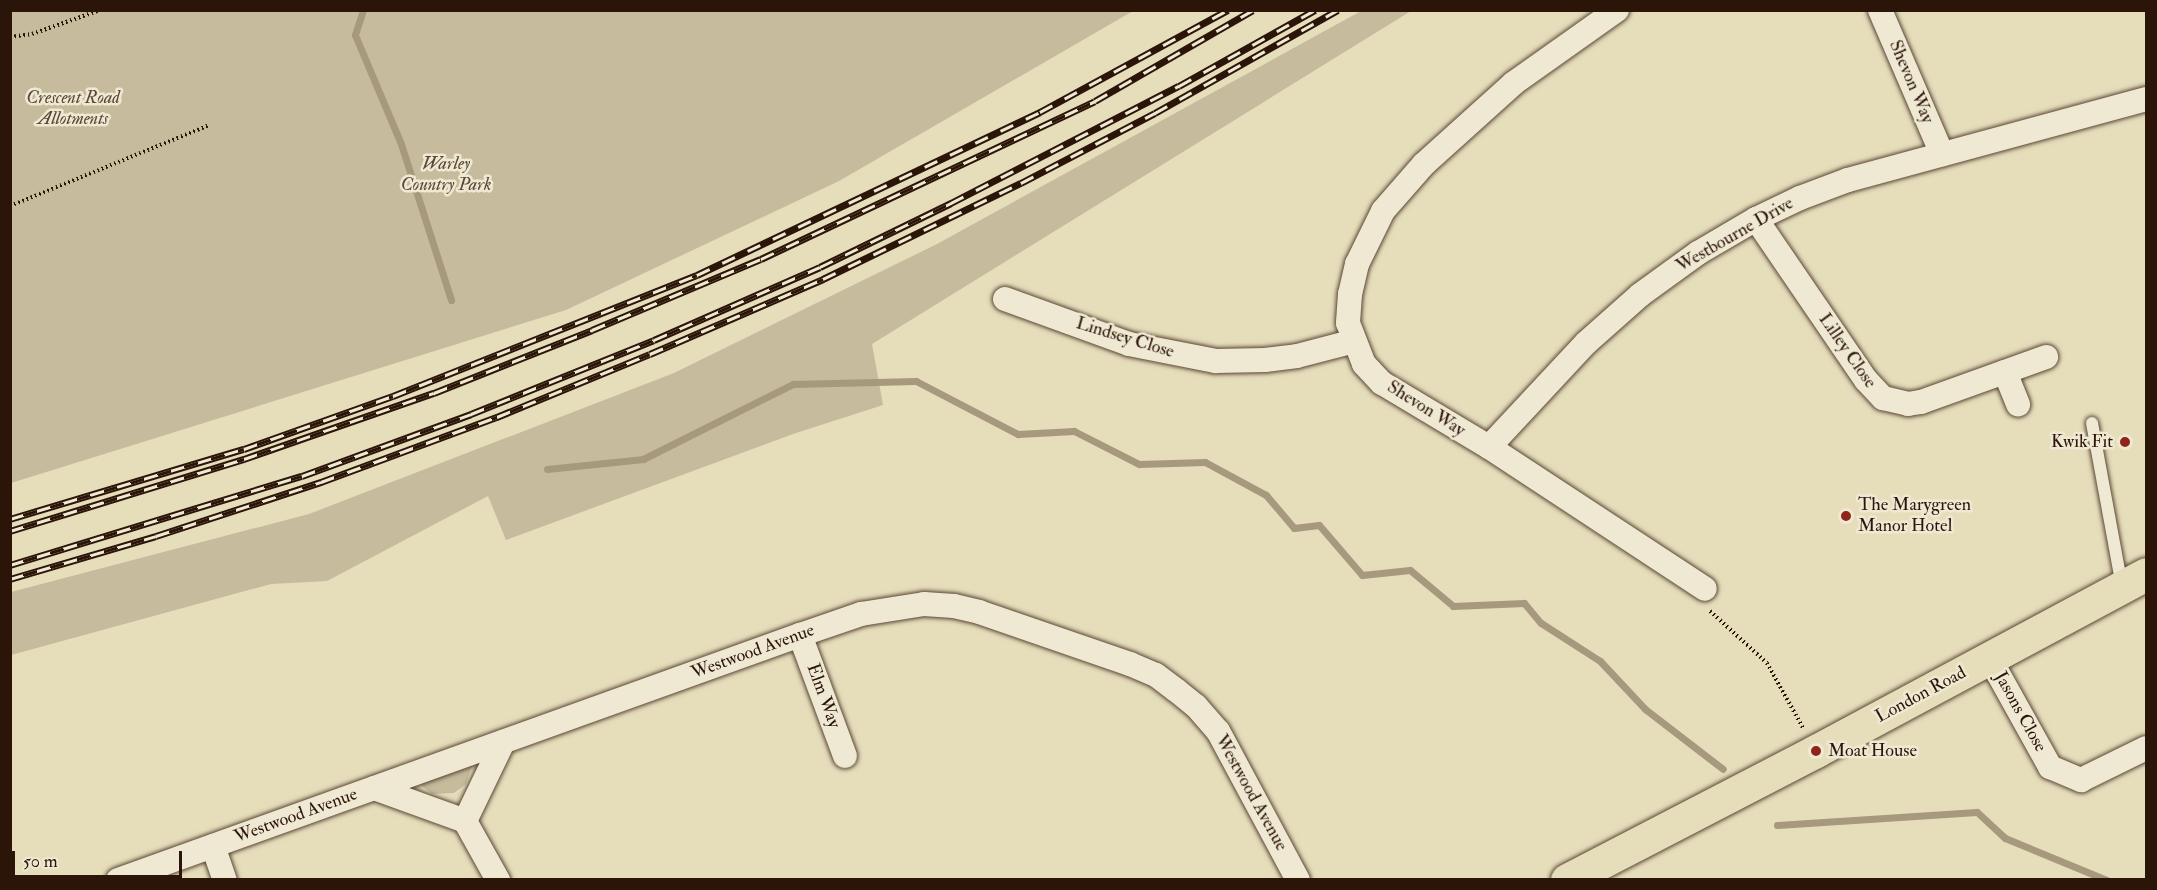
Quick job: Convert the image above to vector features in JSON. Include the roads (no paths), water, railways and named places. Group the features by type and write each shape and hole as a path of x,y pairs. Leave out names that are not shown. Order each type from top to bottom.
{"main road":[{"name":"London Road","path":"1567,879 1816,751 2134,581"}],"street":[{"name":"Shevon Way","path":"1617,10 1514,83 1424,164 1383,211 1358,264 1350,294 1348,323 1364,364 1382,382 1489,447 1705,589"},
{"name":"Shevon Way","path":"1880,10 1942,154"},
{"name":"Westbourne Drive","path":"1489,447 1586,343 1640,295 1698,253 1756,219 1800,198 1848,180 2146,99"},
{"name":"Lilley Close","path":"1756,219 1866,380 1883,398 1908,404 1922,402 2046,357"},
{"name":"Lindsey Close","path":"1005,299 1129,344 1216,361 1286,357 1354,341"},
{"path":"2005,372 2018,405"},
{"name":"Westwood Avenue","path":"118,879 861,614 924,604 954,606 989,615 1156,675 1196,706 1218,731 1298,879"},
{"name":"Elm Way","path":"800,635 845,756"},
{"name":"Jasons Close","path":"1990,659 2050,767 2081,780 2146,748"},
{"path":"465,821 503,742"},
{"path":"374,788 465,821 498,879"},
{"path":"213,846 225,879"}],"lane":[{"path":"2092,423 2134,581"}],"waterway":[{"path":"363,10 355,35 401,144 451,300"},
{"path":"547,469 643,459 793,384 916,381 1018,434 1074,431 1139,464 1205,462 1266,495 1294,528 1319,525 1362,575 1410,570 1453,606 1524,603 1541,623 1600,661 1645,709 1723,769"},
{"path":"1777,825 1977,812 2005,838 2107,880"}],"railway":[{"path":"10,519 244,449 393,396 697,275 1040,112 1228,10"},
{"path":"10,531 244,459 434,393 592,330 761,259 1095,101 1253,10"},
{"path":"10,565 302,476 471,414 654,340 820,267 951,203 1179,86 1315,10"},
{"path":"10,579 156,536 321,482 497,417 650,354 823,279 1021,183 1155,113 1338,10"}],"place":[{"name":"Kwik Fit","path":"2125,442"},
{"name":"The Marygreen Manor Hotel","path":"1846,516"},
{"name":"Moat House","path":"1816,751"}],"park label":[{"name":"Crescent Road Allotments","path":"73,109"},
{"name":"Warley Country Park","path":"446,175"}]}
